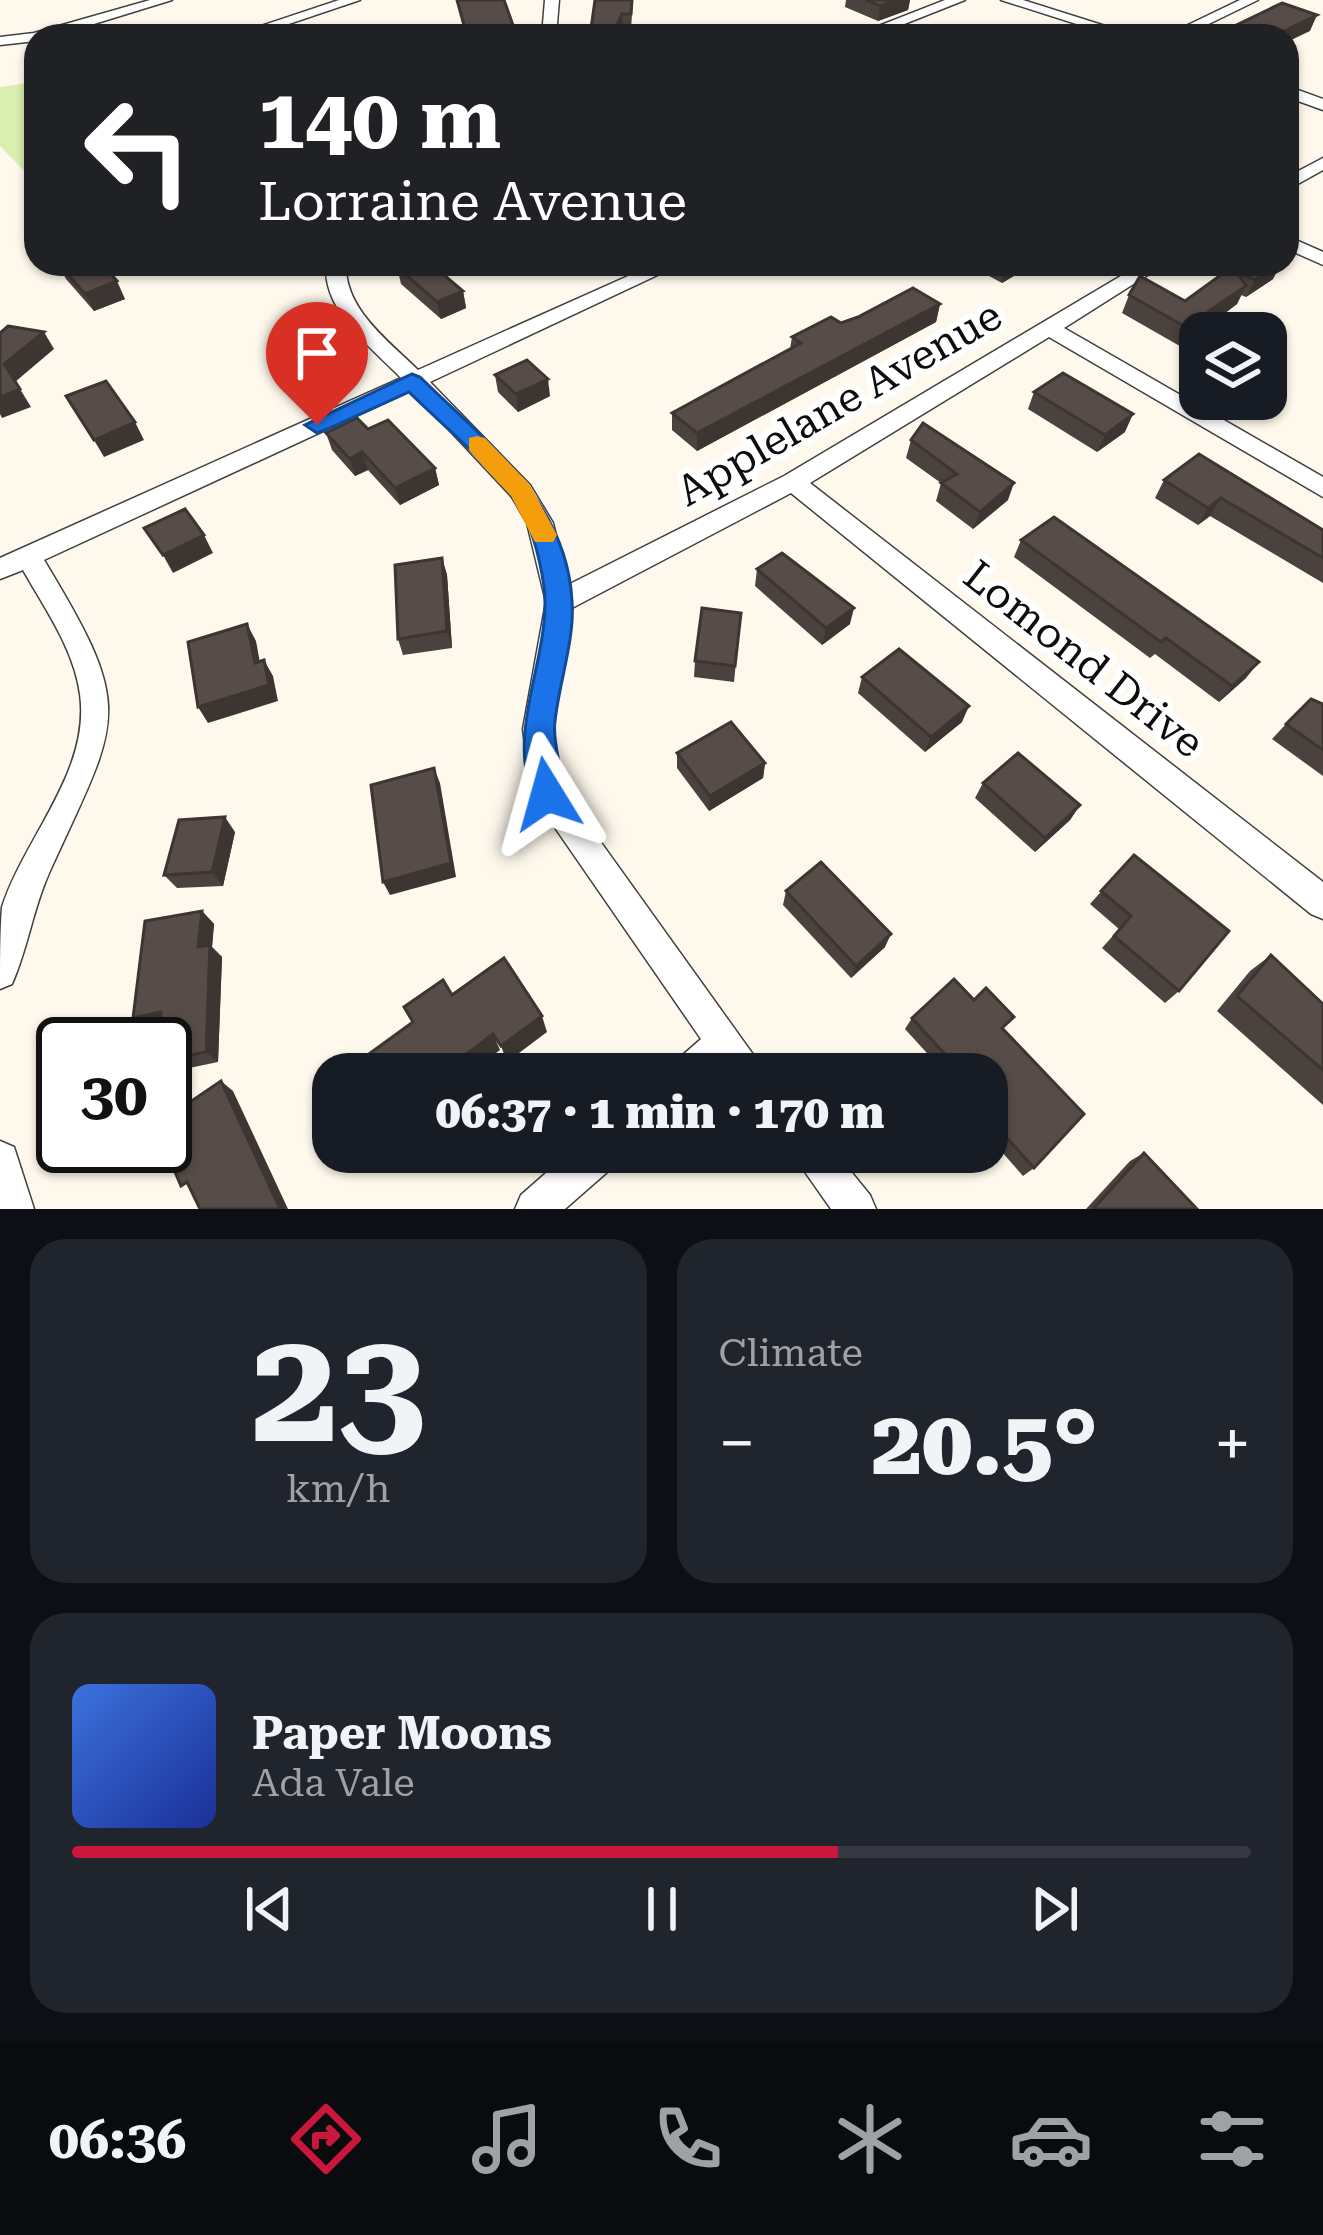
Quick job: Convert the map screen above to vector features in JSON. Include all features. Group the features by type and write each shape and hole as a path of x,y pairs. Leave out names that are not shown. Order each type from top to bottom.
{"street":[{"path":"80,24 165,0"},
{"path":"276,24 353,0"},
{"path":"893,24 958,0"},
{"path":"1008,0 1089,24"},
{"path":"1198,24 1251,0"},
{"path":"335,276 350,314 521,491 540,523 559,602 538,729 547,794 730,1053"},
{"path":"0,972 6,941 36,866 90,753 95,708 91,674 14,562 644,276"},
{"name":"Applelane Avenue","path":"559,602 793,482 1135,276"},
{"path":"1048,328 1323,488"},
{"name":"Lomond Drive","path":"793,482 1323,903"},
{"path":"713,1053 723,1044"},
{"path":"0,1161 14,1209"},
{"path":"535,1209 576,1173"},
{"path":"827,1173 856,1209"}],"green space":[{"path":"24,84 24,171 0,146 0,87"}],"building":[{"path":"457,0 504,0 513,24 464,24"},
{"path":"595,0 632,0 631,14 622,14 617,24 592,24"},
{"path":"1282,3 1317,15 1299,24 1238,24"},
{"path":"69,276 113,276 117,281 85,294"},
{"path":"407,276 445,276 463,291 437,302"},
{"path":"1140,276 1185,301 1219,276 1239,276 1246,286 1211,312 1179,312 1179,323 1129,295"},
{"path":"913,288 940,304 697,433 672,413 801,343 792,337 831,317 841,323 858,317"},
{"path":"8,326 44,332 4,364 20,389 0,397 0,333"},
{"path":"527,360 548,379 516,394 495,375"},
{"path":"1063,373 1133,414 1105,435 1034,392"},
{"path":"106,381 135,422 94,440 66,396"},
{"path":"357,418 368,429 388,420 435,468 395,488 362,452 350,459 326,433"},
{"path":"923,423 1014,483 980,512 941,483 957,474 911,440"},
{"path":"1199,454 1323,530 1323,558 1221,498 1208,508 1164,480"},
{"path":"185,509 204,535 163,555 144,528"},
{"path":"1054,517 1259,662 1232,686 1166,638 1161,642 1021,540"},
{"path":"782,553 854,608 826,628 757,569"},
{"path":"442,558 447,631 398,639 395,565"},
{"path":"702,608 741,613 735,666 695,661"},
{"path":"247,624 255,663 264,660 269,685 198,707 188,642"},
{"path":"899,649 969,706 931,737 862,677"},
{"path":"1311,699 1323,704 1323,750 1286,724"},
{"path":"731,722 765,763 710,796 677,753"},
{"path":"1018,753 1080,805 1045,838 983,783"},
{"path":"434,768 451,863 383,882 371,785"},
{"path":"225,817 212,872 164,875 179,820"},
{"path":"1134,855 1229,931 1179,991 1114,936 1131,916 1101,891"},
{"path":"821,862 891,934 856,966 786,891"},
{"path":"202,911 198,947 210,945 206,1052 192,1055 192,1017 161,1017 161,1012 133,1017 145,921"},
{"path":"1271,955 1323,1004 1323,1070 1237,996"},
{"path":"504,958 542,1016 501,1046 493,1034 468,1053 370,1053 413,1022 404,1007 443,980 452,995"},
{"path":"954,979 974,1000 986,988 1014,1017 1002,1028 1084,1114 1034,1168 1008,1139 1008,1053 944,1053 912,1018"},
{"path":"221,1081 280,1209 200,1209 187,1182 181,1186 175,1173 192,1173 192,1101"},
{"path":"1144,1153 1197,1209 1093,1209"}],"slow traffic":[{"path":"477,444 521,491 544,535"}],"route":[{"path":"317,425 412,382 521,491 540,523 559,602 538,729 547,794"}]}
